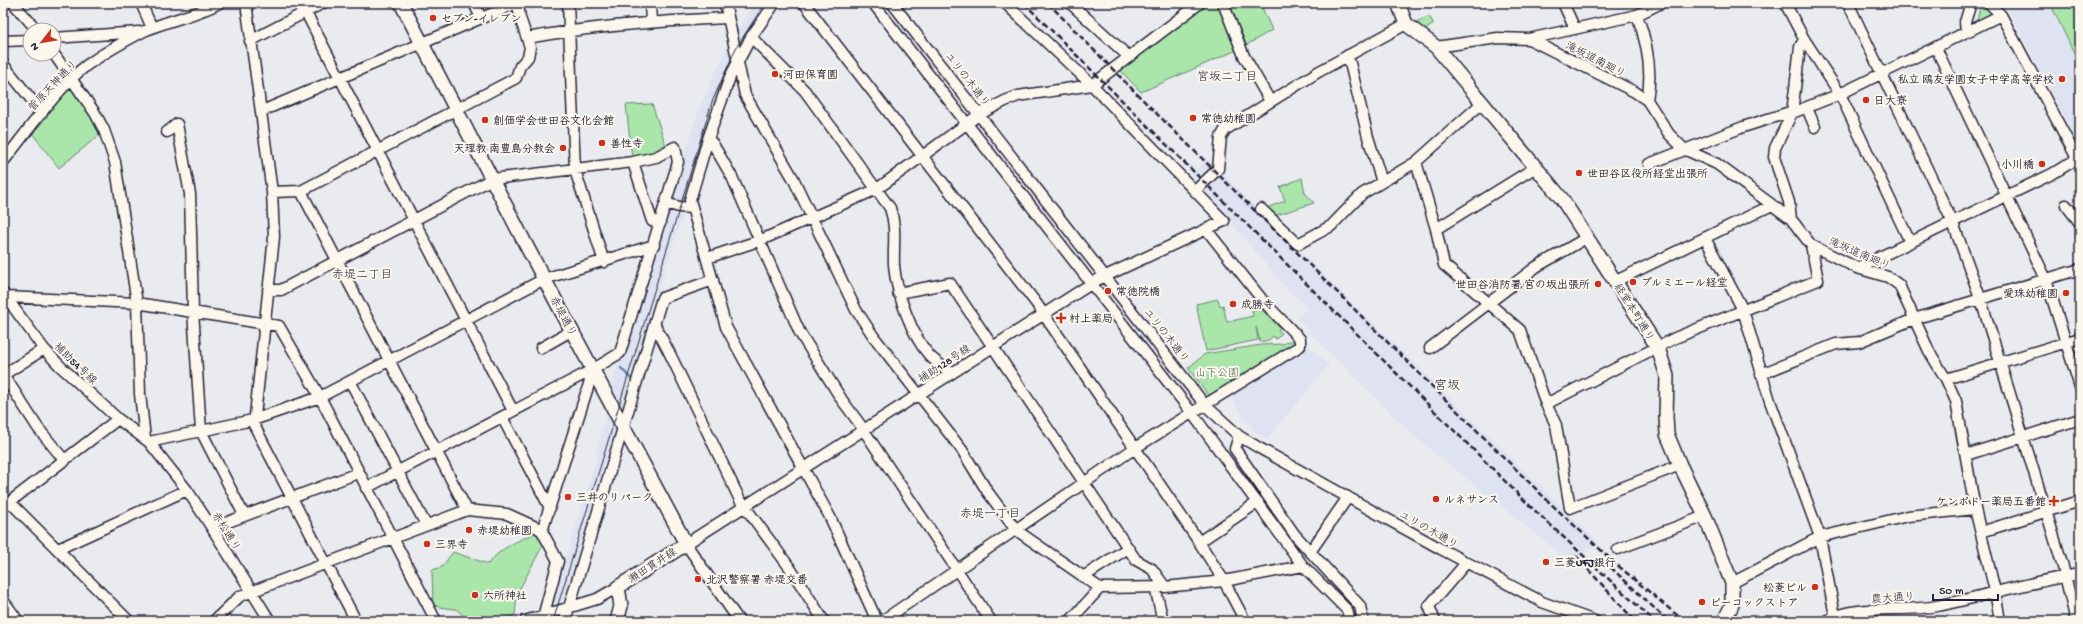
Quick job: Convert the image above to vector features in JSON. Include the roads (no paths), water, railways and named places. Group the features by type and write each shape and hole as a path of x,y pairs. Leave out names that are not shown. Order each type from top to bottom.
{"main road":[{"name":"赤堤通り","path":"401,3 544,279 686,544"},
{"path":"1398,3 1406,24"},
{"name":"経堂本町通り","path":"1406,24 1436,47 1562,199 1658,348 1667,376 1667,434 1680,465 1705,516 1732,583 1732,605 1724,621"},
{"name":"瀬田貫井線","path":"621,618 618,587 686,544"}],"street":[{"path":"13,3 29,22"},
{"path":"141,3 147,30"},
{"path":"246,3 250,41 262,110 272,192 274,237 253,420 254,425 356,621"},
{"path":"250,41 303,8 323,3"},
{"path":"474,3 481,18"},
{"path":"262,110 517,3 520,18 530,47 528,57 520,66 516,78 301,191 272,192"},
{"path":"568,3 571,31 575,170 604,262"},
{"path":"650,3 651,22"},
{"path":"725,3 727,18 745,95 792,178 856,310 874,337 962,450 987,492 1016,530 1100,588 1160,587 1224,581 1303,566"},
{"path":"775,3 751,37 720,102 690,200 726,327 842,541 877,621"},
{"path":"804,3 1044,314 1199,542 1224,581 1245,621"},
{"path":"873,3 1192,413 1303,566 1347,610 1350,621"},
{"name":"ユリの木通り","path":"892,3 980,114 1205,405 1239,436 1466,563 1542,602 1595,621"},
{"path":"1005,3 1092,85 1196,190 1218,169 1221,137 1225,130 1270,101 1348,55 1406,24"},
{"path":"1070,3 1128,56"},
{"path":"707,258 761,240 812,219 877,189 980,114 1005,101 1018,96 1092,85 1128,56 1200,3"},
{"path":"1223,3 1244,56 1270,101"},
{"path":"1563,3 1575,29"},
{"path":"1529,39 1637,15 1661,3"},
{"path":"1785,3 1804,39 1840,94 1910,242"},
{"path":"1848,3 1953,222 1982,300 2066,576 2076,621"},
{"path":"1966,32 1965,22 1971,3"},
{"path":"1857,268 2008,196 2079,160 2000,15 1989,3"},
{"path":"62,37 147,30 215,4"},
{"path":"303,8 513,411"},
{"path":"1637,15 1648,50 1650,86 1647,100"},
{"path":"1649,164 1743,127 1807,108 1840,94 1881,73 1936,48 2000,15"},
{"path":"527,38 571,31 651,22 727,18"},
{"name":"菅原天神通り","path":"3,162 42,113 72,79 87,66 131,38 147,30"},
{"path":"751,37 805,91 890,208 895,222 894,264 898,293 911,325 929,355 951,373"},
{"name":"滝坂道南廻り","path":"1436,47 1498,38 1529,39 1635,92 1647,100 1669,134 1684,149 1717,164 1791,219 1811,245 1857,268 1888,278 1899,285 1914,319 1956,401 1975,509 1995,591 2000,621"},
{"path":"1791,219 1789,202 1774,157 1774,148 1793,112 1800,47 1804,39"},
{"path":"3,41 22,40"},
{"path":"1936,48 2008,196 2046,279 2080,387"},
{"path":"1348,55 1366,130 1382,182"},
{"path":"60,62 104,130 115,162 137,303 140,394 147,440 253,420 320,397 544,279 604,262 654,245"},
{"path":"3,64 42,113"},
{"path":"1261,209 1298,244 1331,226 1362,194 1416,162 1482,104"},
{"path":"1807,108 1815,127"},
{"path":"167,132 177,124 190,194 192,311 201,431 244,515"},
{"path":"708,139 713,144 732,177 761,240 800,333 842,400 863,429 991,621"},
{"path":"268,290 281,290 492,180 633,162 656,157 675,147 678,162 620,353 592,370 366,488"},
{"path":"633,162 652,221 660,224"},
{"path":"1416,162 1436,229 1444,265 1520,330 1546,404 1556,425 1570,508 1680,465"},
{"path":"1436,229 1536,167"},
{"name":"補助128号線","path":"686,544 802,467 1092,283 1224,221 1196,190"},
{"path":"301,191 467,510"},
{"path":"666,203 683,208 692,208"},
{"path":"1616,281 1772,205"},
{"path":"2066,206 2080,222"},
{"path":"882,621 1135,448 1300,346 1300,339 1264,302 1206,229"},
{"path":"1430,348 1536,267 1588,238"},
{"path":"1705,238 1743,310 1761,374 1820,538 1830,618"},
{"path":"1546,404 1675,338 1743,310 1801,289 1818,280 1811,245"},
{"path":"1761,374 1836,344 1859,342 1914,319 1982,300 2080,269"},
{"path":"565,621 662,298 713,280"},
{"path":"898,293 950,283 991,347 1136,560 1155,572 1160,587 1164,621"},
{"path":"5,295 137,303 279,326 320,397 358,473 436,621"},
{"name":"補助54号線","path":"5,295 44,349 60,366 118,419 147,440"},
{"path":"655,325 736,493 824,621"},
{"path":"541,348 572,331"},
{"path":"1946,379 2080,338"},
{"path":"44,349 3,375 38,428 64,460"},
{"path":"542,531 589,384 592,370"},
{"path":"350,381 426,525"},
{"path":"502,417 550,508"},
{"path":"118,419 7,504 58,549 129,621"},
{"path":"1966,455 2080,419"},
{"path":"1239,436 1235,449 1310,552 1360,606 1363,621"},
{"name":"赤松通り","path":"147,440 186,490 212,528 270,621"},
{"path":"212,528 244,515 293,499 358,473"},
{"path":"58,549 186,490"},
{"path":"1310,552 1348,497"},
{"path":"1981,532 2080,501"},
{"path":"1199,542 1258,502"},
{"path":"1732,583 1820,538 1908,516 1975,509"},
{"path":"214,621 240,596 467,510 507,514 542,531 558,561 543,618"},
{"path":"1618,549 1705,516"},
{"name":"赤堤通り","path":"686,544 739,621"},
{"path":"1083,577 1128,548"},
{"path":"1435,621 1429,606 1466,563"},
{"name":"農大通り","path":"1830,618 1841,613 1936,606 1995,591 2080,574"},
{"name":"瀬田貫井線","path":"525,621 543,618 597,599 618,587"},
{"path":"1070,621 1100,588"},
{"path":"3,600 18,621"}],"waterway":[{"path":"621,368 632,380"}],"tram line":[{"path":"553,621 712,102 736,48 765,3"}],"railway":[{"path":"1024,3 1531,507 1654,621"},
{"path":"1048,3 1136,93 1549,502 1616,564 1684,621"},
{"path":"1576,556 1635,621"},
{"path":"1604,561 1668,621"}],"place":[{"name":"セブン-イレブン","path":"433,18"},
{"name":"河田保育園","path":"775,74"},
{"name":"私立 鴎友学園女子中学高等学校","path":"2062,79"},
{"name":"日大寮","path":"1866,100"},
{"name":"常徳幼稚園","path":"1193,118"},
{"name":"創価学会世田谷文化会館","path":"485,120"},
{"name":"善性寺","path":"602,143"},
{"name":"天理教 南豊島分教会","path":"563,148"},
{"name":"小川橋","path":"2042,164"},
{"name":"世田谷区役所経堂出張所","path":"1579,173"},
{"name":"プルミエール経堂","path":"1633,282"},
{"name":"世田谷消防署 宮の坂出張所","path":"1598,284"},
{"name":"常徳院橋","path":"1108,291"},
{"name":"愛珠幼稚園","path":"2066,293"},
{"name":"成勝寺","path":"1233,304"},
{"name":"村上薬局","path":"1061,318"},
{"name":"三井のリパーク","path":"568,497"},
{"name":"ルネサンス","path":"1436,499"},
{"name":"ケンポドー薬局五番館","path":"2054,501"},
{"name":"赤堤幼稚園","path":"469,530"},
{"name":"三界寺","path":"427,544"},
{"name":"三菱UFJ銀行","path":"1546,562"},
{"name":"北沢警察署 赤堤交番","path":"698,579"},
{"name":"松菱ビル","path":"1815,587"},
{"name":"六所神社","path":"475,595"},
{"name":"ピーコックストア","path":"1702,602"}],"district":[{"name":"宮坂二丁目","path":"1227,76"},
{"name":"赤堤二丁目","path":"362,274"},
{"name":"宮坂","path":"1447,384"},
{"name":"赤堤一丁目","path":"990,513"}],"park label":[{"name":"山下公園","path":"1217,372"}]}
